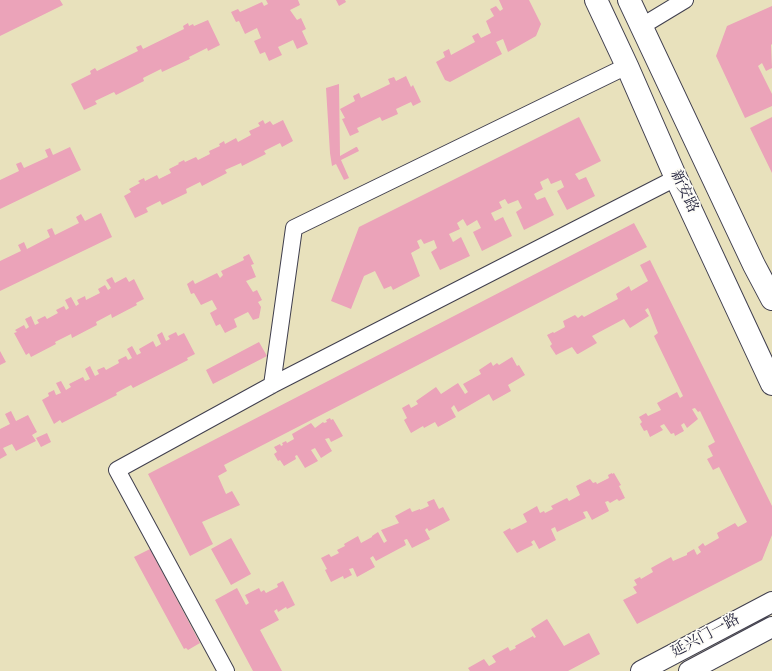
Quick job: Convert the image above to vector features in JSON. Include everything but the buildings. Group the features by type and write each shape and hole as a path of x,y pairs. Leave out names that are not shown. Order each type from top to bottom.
{"main road":[{"name":"新安路","path":"596,0 627,66 676,178 772,384"},
{"path":"629,0 754,265 772,299"}],"street":[{"path":"642,26 685,0"},
{"path":"272,385 294,228 627,66"},
{"path":"226,671 117,470 272,385 676,178"},
{"name":"延兴门一路","path":"641,671 772,602"},
{"name":"延兴门一路","path":"689,671 772,627"}]}
